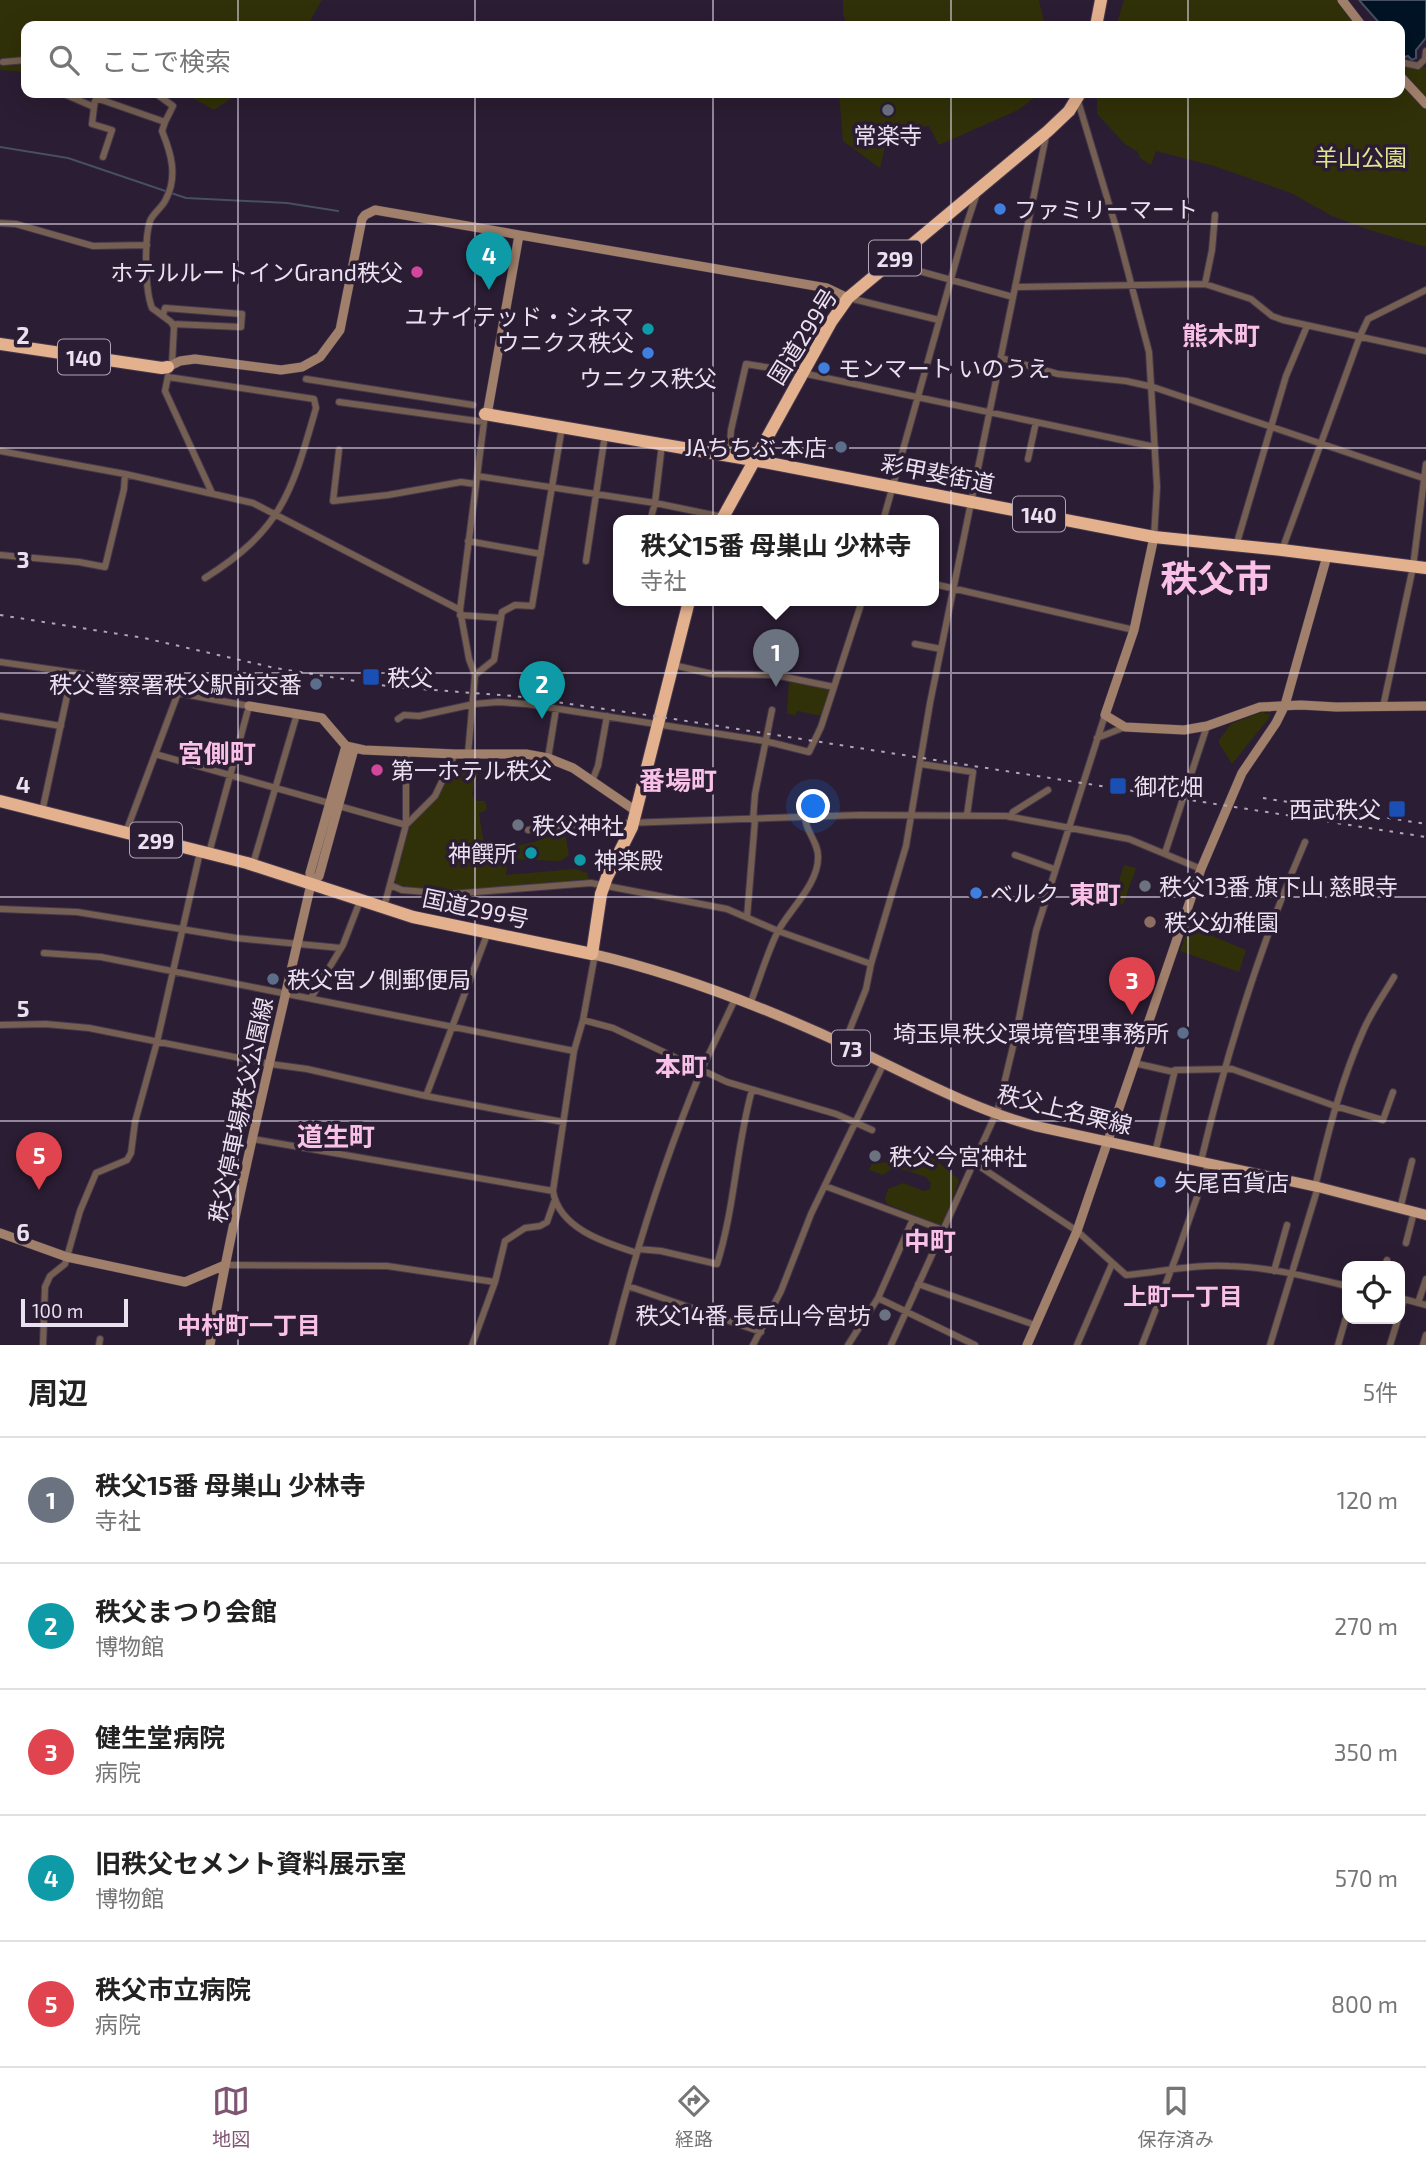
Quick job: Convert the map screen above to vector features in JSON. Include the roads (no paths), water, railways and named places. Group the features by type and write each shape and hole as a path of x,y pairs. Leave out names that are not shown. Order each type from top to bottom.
{"highway":[{"path":"1097,21 1101,0"},
{"name":"国道299号","path":"724,515 831,322 848,298 1048,131 1069,111 1078,98"},
{"name":"140","path":"0,344 169,369"},
{"name":"彩甲斐街道","path":"485,417 753,460 1154,537 1426,568"},
{"path":"593,954 604,886 635,816 688,606"},
{"name":"国道299号","path":"0,801 253,864 383,909 593,954"}],"main road":[{"name":"秩父上名栗線","path":"593,954 640,965 750,1004 995,1115 1155,1153 1317,1187 1420,1214"}],"street":[{"path":"1342,0 1358,21"},
{"path":"1405,63 1418,66 1425,59 1426,51"},
{"path":"3,62 21,60"},
{"path":"1405,81 1426,104"},
{"path":"73,98 94,107"},
{"path":"162,98 173,106 162,131 171,152 173,170 167,198 150,219 147,245 150,305 173,324 241,327 242,314 165,308 163,315"},
{"path":"891,1345 995,1115 1009,1066 1036,932 1054,869 1134,630 1154,537 1157,490 1149,352 1080,98"},
{"path":"103,157 112,130 92,124 95,101 99,99 165,122"},
{"path":"844,1045 866,989 897,880 912,815 930,703 1048,131"},
{"path":"884,515 979,186"},
{"path":"169,369 195,359 281,370 302,366 320,357 340,330 362,219 375,210 827,288 848,298 939,320"},
{"path":"1205,284 1215,215"},
{"path":"0,223 16,224 93,246 147,245"},
{"path":"468,754 475,675 460,612 485,417 519,235"},
{"path":"888,263 1013,297"},
{"path":"1015,288 1205,284 1251,299 1272,316 1426,351"},
{"path":"1282,550 1368,319 1426,290"},
{"path":"173,324 165,391 212,493"},
{"path":"1236,546 1270,425 1286,376 1307,326"},
{"path":"1001,358 1058,374 1126,381 1153,387 1423,478"},
{"path":"729,456 731,430 746,364 802,373 1155,447"},
{"path":"169,369 314,399 316,408 298,471 276,515 233,559 205,578"},
{"path":"306,379 472,405"},
{"path":"340,402 485,417"},
{"path":"1028,459 1036,422"},
{"path":"475,675 494,660 502,612 514,606 532,606 562,428"},
{"path":"586,561 605,435"},
{"path":"652,515 662,444"},
{"path":"339,450 333,501 391,495 476,480 655,503 705,515"},
{"path":"0,451 125,474 253,503 460,612 501,618"},
{"path":"1383,707 1412,567 1426,464"},
{"path":"0,555 105,567 124,489 125,474"},
{"path":"468,541 541,554"},
{"path":"1027,1345 1077,1231 1201,869 1246,764 1276,723 1285,705 1327,556"},
{"path":"939,585 1134,630"},
{"path":"398,719 404,715 419,716 474,704 507,702 765,741 808,752 821,727 860,606"},
{"path":"915,644 942,649"},
{"path":"0,662 174,687 178,693 322,718 350,747 455,754 526,754 548,758 573,768 635,816 650,824 860,815 1010,817 1129,839 1201,869"},
{"path":"673,665 712,674 775,675 834,687"},
{"path":"42,812 72,673"},
{"path":"126,832 178,693"},
{"path":"1097,738 1125,727 1184,730 1207,726 1254,708 1285,705 1426,706"},
{"path":"43,1345 45,1287 50,1276 65,1264 80,1211 96,1173 127,1160 131,1153 135,1122 183,929 204,853 231,775 249,706"},
{"path":"548,758 556,709"},
{"path":"747,917 754,820 772,710"},
{"path":"253,864 297,714"},
{"path":"1105,715 1125,727"},
{"path":"0,716 61,726"},
{"path":"592,781 598,766 607,716"},
{"path":"1165,853 1207,726"},
{"name":"秩父停車場秩父公園線","path":"210,1345 284,995 311,884 310,873 334,805 350,747"},
{"path":"383,909 406,825 406,752"},
{"path":"155,754 406,825"},
{"path":"406,825 435,796 455,754"},
{"path":"921,764 973,772 967,816"},
{"path":"1010,817 1013,812 1048,790"},
{"path":"528,830 635,816"},
{"path":"750,1004 778,932 798,904 813,875 818,858 814,838 804,818"},
{"path":"1142,1345 1177,1257 1205,1162 1224,1068 1278,904 1305,842"},
{"path":"1016,855 1054,869"},
{"path":"390,885 402,890 451,894 584,883 604,886 727,909 778,932 871,964"},
{"path":"311,998 341,947 360,901"},
{"path":"0,909 77,912 236,938 341,947"},
{"path":"426,1096 488,932"},
{"path":"44,953 102,957 574,1051"},
{"path":"472,1345 495,1282 505,1241 525,1227 540,1226 547,1222 554,1202 553,1191 574,1051 583,1020 593,954"},
{"path":"1270,1345 1317,1187 1335,1106 1364,1027 1394,977"},
{"path":"612,1345 637,1251 702,1069 734,999"},
{"path":"583,1020 612,1028 727,1082 836,1114 872,1130"},
{"path":"0,1025 46,1024 89,1028 307,1069 426,1096 563,1122"},
{"path":"753,1345 781,1291 799,1241 884,1063"},
{"path":"1134,1063 1174,1073"},
{"path":"1155,1153 1175,1070 1224,1068 1383,1121 1392,1092"},
{"path":"554,1202 564,1216 596,1239 637,1251 661,1251 717,1264 730,1217 744,1121 752,1090"},
{"path":"253,1139 553,1191"},
{"path":"1400,1209 1412,1161"},
{"path":"973,1162 1077,1231 1126,1275 1231,1266 1292,1272 1342,1285"},
{"path":"825,1186 943,1230"},
{"path":"1406,1242 1420,1214"},
{"path":"848,1345 878,1298 913,1219"},
{"path":"1273,1271 1287,1225"},
{"path":"0,1233 67,1257 185,1282 225,1265 387,1266 495,1282"},
{"path":"1077,1345 1112,1264"},
{"path":"1405,1299 1422,1304 1426,1279"},
{"path":"918,1284 1035,1325"},
{"path":"628,1286 761,1332"},
{"path":"878,1298 975,1345"},
{"path":"1338,1345 1344,1324"},
{"path":"1390,1345 1396,1324"},
{"path":"1423,1345 1426,1335"}],"water":[{"path":"1359,0 1426,0 1426,38 1416,50 1416,58 1412,60 1408,56 1405,57 1405,21 1378,21"}],"waterway":[{"path":"0,147 68,158 186,198 287,203 338,211"}],"railway":[{"path":"0,615 144,638 275,668 393,687 514,696 661,717 1426,837"},
{"path":"1263,798 1426,824"}],"place":[{"name":"常楽寺","path":"888,110"},
{"name":"ファミリーマート","path":"1000,209"},
{"name":"ホテルルートインGrand秩父","path":"417,272"},
{"name":"旧秩父セメント資料展示室","path":"489,290"},
{"name":"ユナイテッド・シネマ ウニクス秩父","path":"648,329"},
{"name":"ウニクス秩父","path":"648,353"},
{"name":"モンマート いのうえ","path":"824,368"},
{"name":"JAちちぶ 本店","path":"841,447"},
{"name":"秩父","path":"371,677"},
{"name":"秩父警察署秩父駅前交番","path":"316,684"},
{"name":"秩父15番 母巣山 少林寺","path":"776,687"},
{"name":"秩父まつり会館","path":"542,719"},
{"name":"第一ホテル秩父","path":"377,770"},
{"name":"御花畑","path":"1118,786"},
{"name":"西武秩父","path":"1397,809"},
{"name":"秩父神社","path":"518,825"},
{"name":"神饌所","path":"531,853"},
{"name":"神楽殿","path":"580,860"},
{"name":"秩父13番 旗下山 慈眼寺","path":"1145,886"},
{"name":"ベルク","path":"976,893"},
{"name":"秩父幼稚園","path":"1150,922"},
{"name":"秩父宮ノ側郵便局","path":"273,979"},
{"name":"健生堂病院","path":"1132,1015"},
{"name":"埼玉県秩父環境管理事務所","path":"1183,1033"},
{"name":"秩父今宮神社","path":"875,1156"},
{"name":"矢尾百貨店","path":"1160,1182"},
{"name":"秩父市立病院","path":"39,1190"},
{"name":"秩父14番 長岳山今宮坊","path":"885,1315"}],"district":[{"name":"熊木町","path":"1221,334"},
{"name":"秩父市","path":"1216,577"},
{"name":"宮側町","path":"217,752"},
{"name":"番場町","path":"678,779"},
{"name":"東町","path":"1095,893"},
{"name":"本町","path":"681,1065"},
{"name":"道生町","path":"336,1135"},
{"name":"中町","path":"930,1240"},
{"name":"上町一丁目","path":"1183,1295"},
{"name":"中村町一丁目","path":"249,1324"}],"park label":[{"name":"羊山公園","path":"1361,157"}]}
